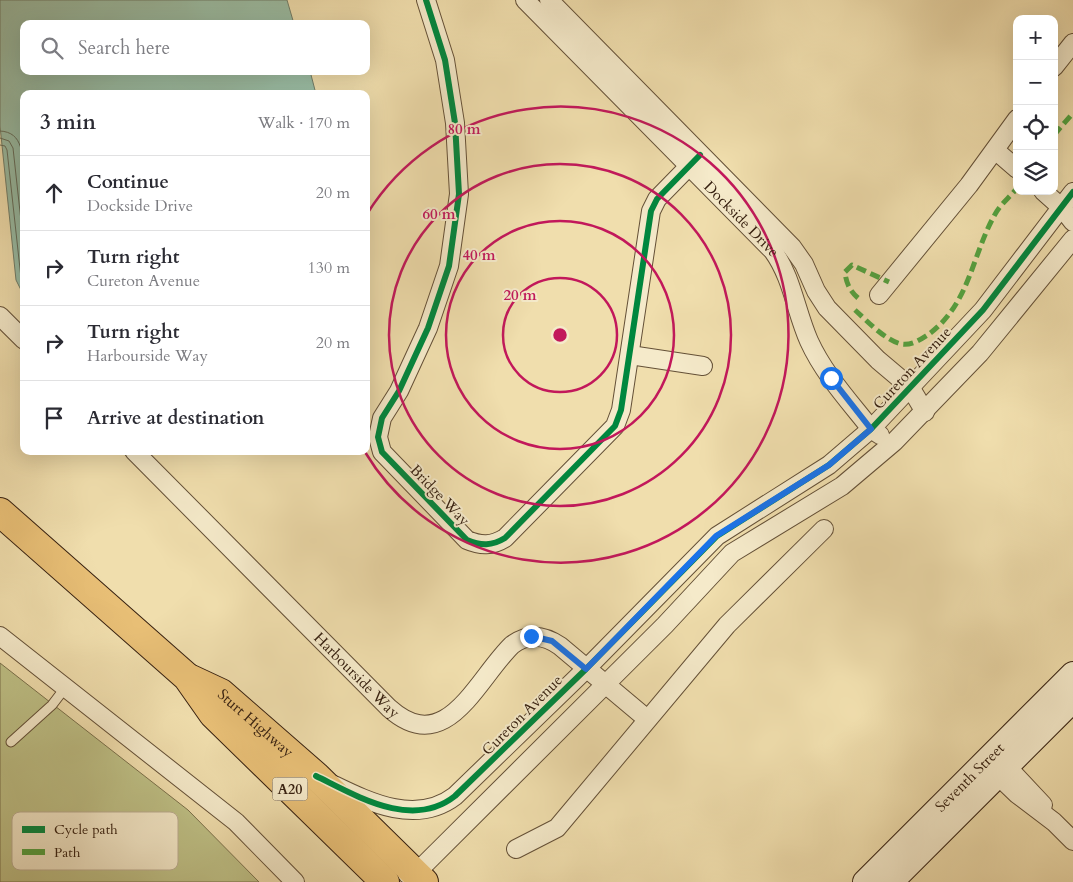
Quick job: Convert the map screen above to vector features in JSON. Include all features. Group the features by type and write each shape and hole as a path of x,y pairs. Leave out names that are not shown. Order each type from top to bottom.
{"highway":[{"name":"Sturt Highway","path":"0,512 187,677 213,714 376,873"},
{"name":"Sturt Highway","path":"187,677 221,693 316,776 420,878"}],"main road":[{"name":"Seventh Street","path":"891,882 1073,674"},
{"name":"Seventh Street","path":"865,882 996,764 1073,700"}],"street":[{"name":"Bridge Way","path":"426,0 444,60 452,105 459,194 449,266 428,328 399,391 382,418 378,437 382,452 467,540 475,544 496,543 505,538 615,426 621,410 651,211 657,199 695,160"},
{"name":"Dockside Drive","path":"525,0 695,160 792,247 804,264 816,291 827,308 878,360 910,387 925,412"},
{"name":"Dockside Drive","path":"549,0 695,160 777,256 813,349 831,378 871,429 894,442"},
{"path":"1058,62 1073,43"},
{"path":"879,295 996,150 1013,125"},
{"path":"996,150 1013,165"},
{"name":"Cureton Avenue","path":"316,776 365,800 391,808 416,811 438,806 451,800 472,782 586,669 716,536 829,465 871,429 980,314 1073,192"},
{"path":"1047,195 1062,208 1073,222"},
{"path":"376,873 387,872 420,878 732,553 842,486 894,442 925,412 980,353 1073,239"},
{"path":"0,316 20,336"},
{"path":"630,355 703,366"},
{"name":"Harbourside Way","path":"138,455 389,708 410,723 422,726 443,721 457,710 508,648 527,637 538,636 552,641 606,683 647,719"},
{"path":"516,849 557,828 727,625 824,529"},
{"path":"0,636 236,822 295,882"},
{"path":"996,764 1043,805 1054,822 1073,841"}],"lane":[{"path":"11,742 52,705 65,688"}],"shaded area":[{"path":"0,663 188,810 259,882 0,882"}],"water":[{"path":"0,0 287,0 293,20 20,20 20,75 311,75 315,90 20,90 20,288 16,280 0,126"}],"marked path":[{"path":"1058,130 1073,113"},
{"path":"855,310 883,334 901,344 913,343 929,334 954,307 989,227 999,208 1013,192"},
{"path":"858,298 849,286 845,272 852,265 889,282"}],"cycle path":[{"path":"426,0 445,60 455,123 459,194 449,266 428,328 399,391 382,418 378,437 382,452 467,540 486,544 496,543 505,538 615,426 621,410 651,211 657,199 700,155"},
{"path":"316,776 367,800 403,810 421,810 438,806 455,796 586,669 717,536 829,465 871,429 983,310 1073,192"}],"route":[{"path":"531,636 552,641 586,669 716,536 829,465 857,442 871,429 831,378"}]}
